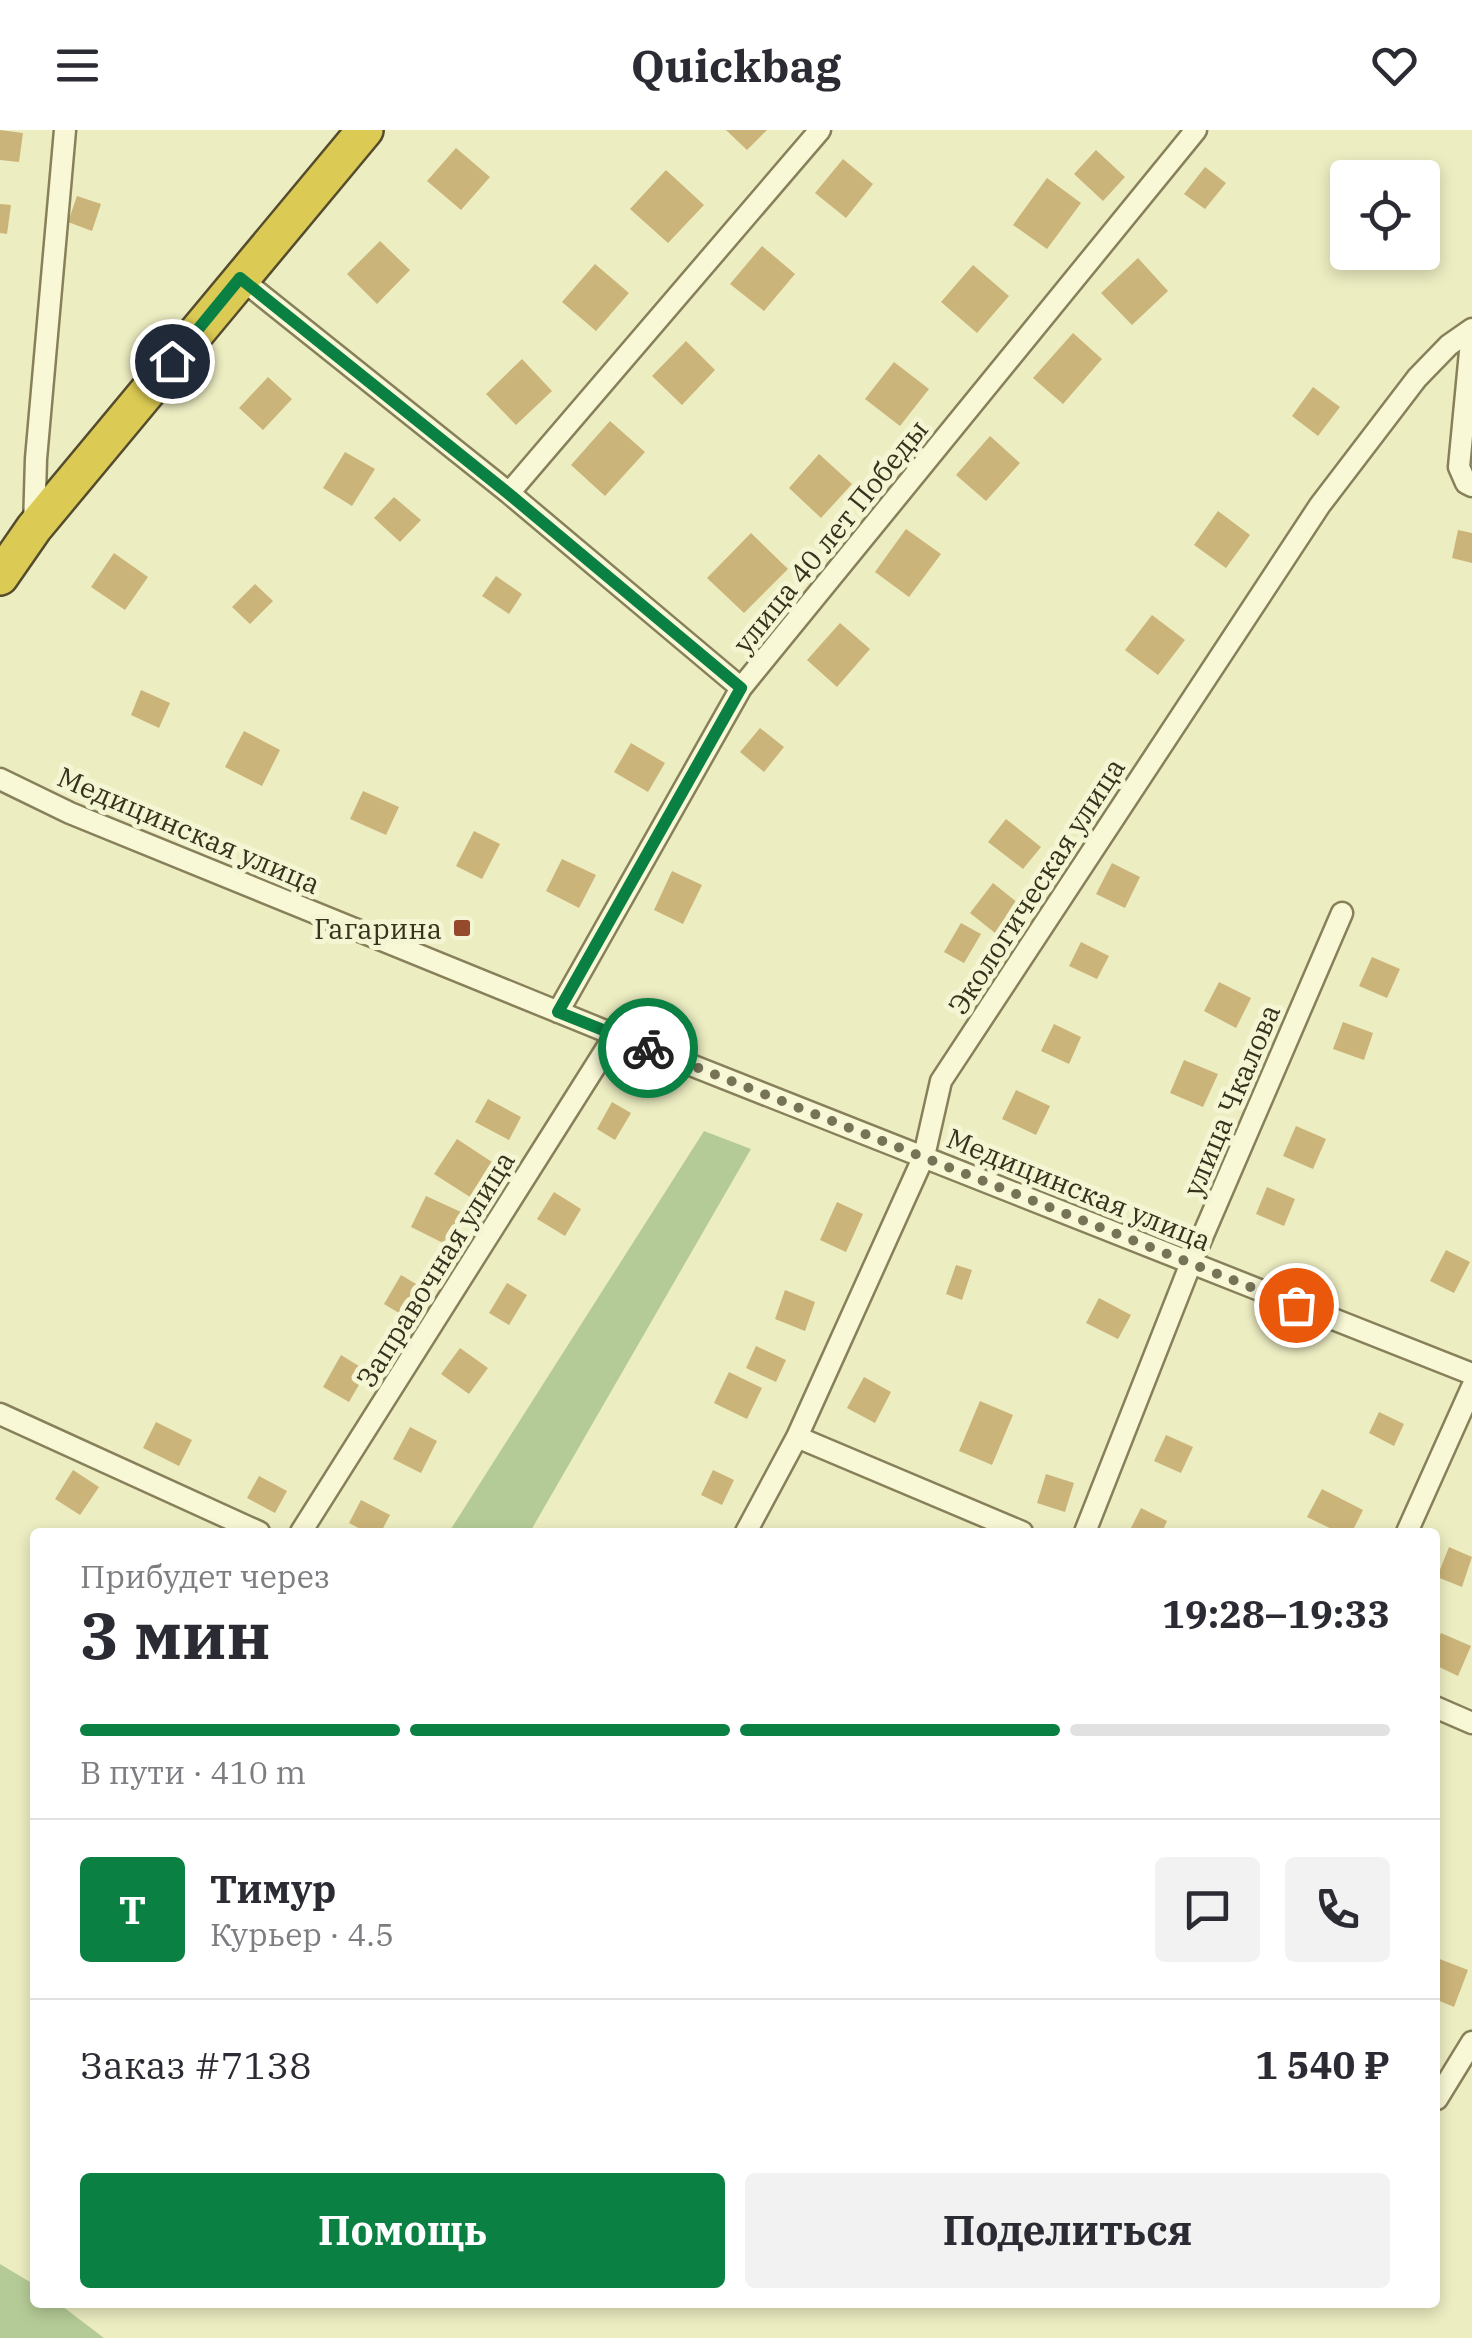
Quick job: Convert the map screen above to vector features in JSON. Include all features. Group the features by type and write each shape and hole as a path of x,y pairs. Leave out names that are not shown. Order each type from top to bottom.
{"highway":[{"path":"0,577 34,528 365,130"}],"street":[{"path":"34,528 64,130"},
{"path":"509,494 820,130"},
{"name":"улица 40 лет Победы","path":"558,1012 741,688 1196,130"},
{"path":"240,278 509,494 741,688"},
{"path":"1472,330 1458,467 1466,483 1472,486"},
{"name":"Экологическая улица","path":"748,1528 797,1437 924,1156 941,1081 1320,505 1417,378 1448,344 1472,330"},
{"name":"Медицинская улица","path":"0,779 70,814 558,1012 1472,1374"},
{"name":"улица Чкалова","path":"1087,1528 1190,1263 1342,913"},
{"name":"Заправочная улица","path":"304,1528 615,1035"},
{"path":"1409,1528 1472,1387"},
{"path":"0,1414 249,1528"},
{"path":"797,1437 1013,1528"},
{"path":"1440,1709 1472,1723"},
{"path":"1440,2094 1472,2042"}],"green space":[{"path":"704,1131 751,1149 532,1528 452,1528"},
{"path":"0,2264 30,2282 30,2308 65,2308 104,2338 0,2338"}],"building":[{"path":"0,130 23,133 19,162 0,160"},
{"path":"726,130 767,130 747,150"},
{"path":"456,148 490,177 461,210 427,181"},
{"path":"1096,150 1125,177 1103,201 1074,174"},
{"path":"843,159 873,184 846,218 815,193"},
{"path":"1205,167 1226,183 1205,209 1184,194"},
{"path":"666,170 704,205 668,243 630,209"},
{"path":"1047,178 1081,203 1047,249 1013,225"},
{"path":"77,196 101,204 92,231 68,222"},
{"path":"0,204 11,205 7,234 0,233"},
{"path":"380,241 410,270 377,304 347,274"},
{"path":"762,246 795,274 764,311 730,284"},
{"path":"1138,258 1168,291 1132,325 1101,293"},
{"path":"595,264 629,293 596,331 562,302"},
{"path":"973,265 1009,296 977,333 941,302"},
{"path":"1073,333 1102,359 1063,404 1033,378"},
{"path":"686,341 715,370 682,405 652,376"},
{"path":"522,359 552,391 516,425 486,394"},
{"path":"894,362 929,389 900,426 865,399"},
{"path":"268,377 292,399 263,430 239,408"},
{"path":"1313,387 1340,407 1318,436 1292,416"},
{"path":"610,421 645,452 605,496 571,465"},
{"path":"990,436 1020,463 986,501 956,475"},
{"path":"345,452 375,469 352,506 323,488"},
{"path":"819,454 852,484 821,518 789,488"},
{"path":"394,497 421,520 400,542 374,518"},
{"path":"1218,511 1250,535 1226,568 1194,545"},
{"path":"906,529 941,554 909,597 875,572"},
{"path":"1458,530 1472,533 1472,563 1452,558"},
{"path":"751,533 788,569 744,613 707,578"},
{"path":"114,553 148,577 125,610 91,587"},
{"path":"496,576 522,594 509,614 482,596"},
{"path":"255,584 273,601 250,624 232,607"},
{"path":"1152,615 1185,640 1158,675 1125,650"},
{"path":"840,623 870,649 837,687 807,660"},
{"path":"141,690 170,703 159,728 131,715"},
{"path":"760,728 784,747 764,772 740,752"},
{"path":"244,731 280,750 262,786 225,767"},
{"path":"631,743 665,763 648,792 614,772"},
{"path":"363,791 399,807 386,835 350,819"},
{"path":"1006,819 1041,847 1023,869 988,842"},
{"path":"474,831 500,844 482,879 456,866"},
{"path":"562,859 596,875 579,908 546,891"},
{"path":"1112,863 1140,877 1125,908 1096,894"},
{"path":"672,871 702,885 683,924 654,910"},
{"path":"993,883 1018,903 995,933 970,913"},
{"path":"961,923 981,934 964,963 944,952"},
{"path":"1081,942 1109,956 1097,979 1069,966"},
{"path":"1372,957 1400,969 1387,998 1359,986"},
{"path":"1219,982 1251,998 1236,1028 1204,1011"},
{"path":"1343,1022 1373,1033 1364,1060 1333,1049"},
{"path":"1054,1024 1081,1037 1069,1064 1041,1051"},
{"path":"1184,1060 1218,1074 1203,1107 1170,1093"},
{"path":"1016,1090 1050,1106 1036,1135 1002,1119"},
{"path":"488,1099 521,1117 509,1140 475,1122"},
{"path":"612,1102 631,1113 615,1140 597,1129"},
{"path":"1296,1126 1326,1139 1313,1169 1283,1156"},
{"path":"457,1139 492,1162 470,1197 434,1174"},
{"path":"1267,1187 1295,1199 1284,1226 1256,1214"},
{"path":"554,1192 581,1209 565,1236 537,1219"},
{"path":"426,1196 461,1212 445,1244 411,1227"},
{"path":"837,1202 863,1214 846,1252 820,1240"},
{"path":"1446,1250 1470,1262 1454,1293 1430,1281"},
{"path":"956,1265 972,1270 962,1300 946,1294"},
{"path":"401,1275 421,1287 404,1316 384,1304"},
{"path":"507,1283 527,1295 509,1325 489,1313"},
{"path":"785,1290 815,1302 805,1331 775,1319"},
{"path":"1099,1298 1131,1315 1118,1339 1086,1323"},
{"path":"756,1346 786,1360 776,1382 746,1368"},
{"path":"460,1348 488,1368 469,1394 441,1374"},
{"path":"341,1355 367,1371 349,1402 323,1387"},
{"path":"729,1372 762,1388 747,1419 714,1403"},
{"path":"864,1377 891,1392 875,1423 847,1408"},
{"path":"980,1401 1013,1415 992,1465 959,1451"},
{"path":"1379,1412 1404,1424 1394,1446 1369,1433"},
{"path":"156,1422 192,1440 179,1466 143,1448"},
{"path":"410,1427 437,1441 421,1473 393,1459"},
{"path":"1166,1435 1193,1447 1181,1473 1154,1461"},
{"path":"73,1470 99,1487 80,1515 55,1499"},
{"path":"713,1470 734,1480 722,1505 701,1495"},
{"path":"1046,1474 1074,1483 1065,1512 1037,1503"},
{"path":"259,1476 287,1491 275,1513 247,1498"},
{"path":"1322,1489 1363,1510 1354,1528 1330,1528 1307,1517"},
{"path":"361,1500 390,1515 383,1528 358,1528 349,1523"},
{"path":"1141,1508 1167,1521 1164,1528 1131,1528"},
{"path":"1449,1547 1472,1557 1462,1587 1440,1578"},
{"path":"1440,1635 1471,1646 1458,1676 1440,1667"},
{"path":"1440,1959 1468,1970 1454,2007 1440,2001"}],"way so far":[{"path":"648,1048 1296,1305"}],"place":[{"name":"Гагарина","path":"462,928"}],"route":[{"path":"172,361 240,278 509,494 741,688 558,1012 648,1048"}]}
